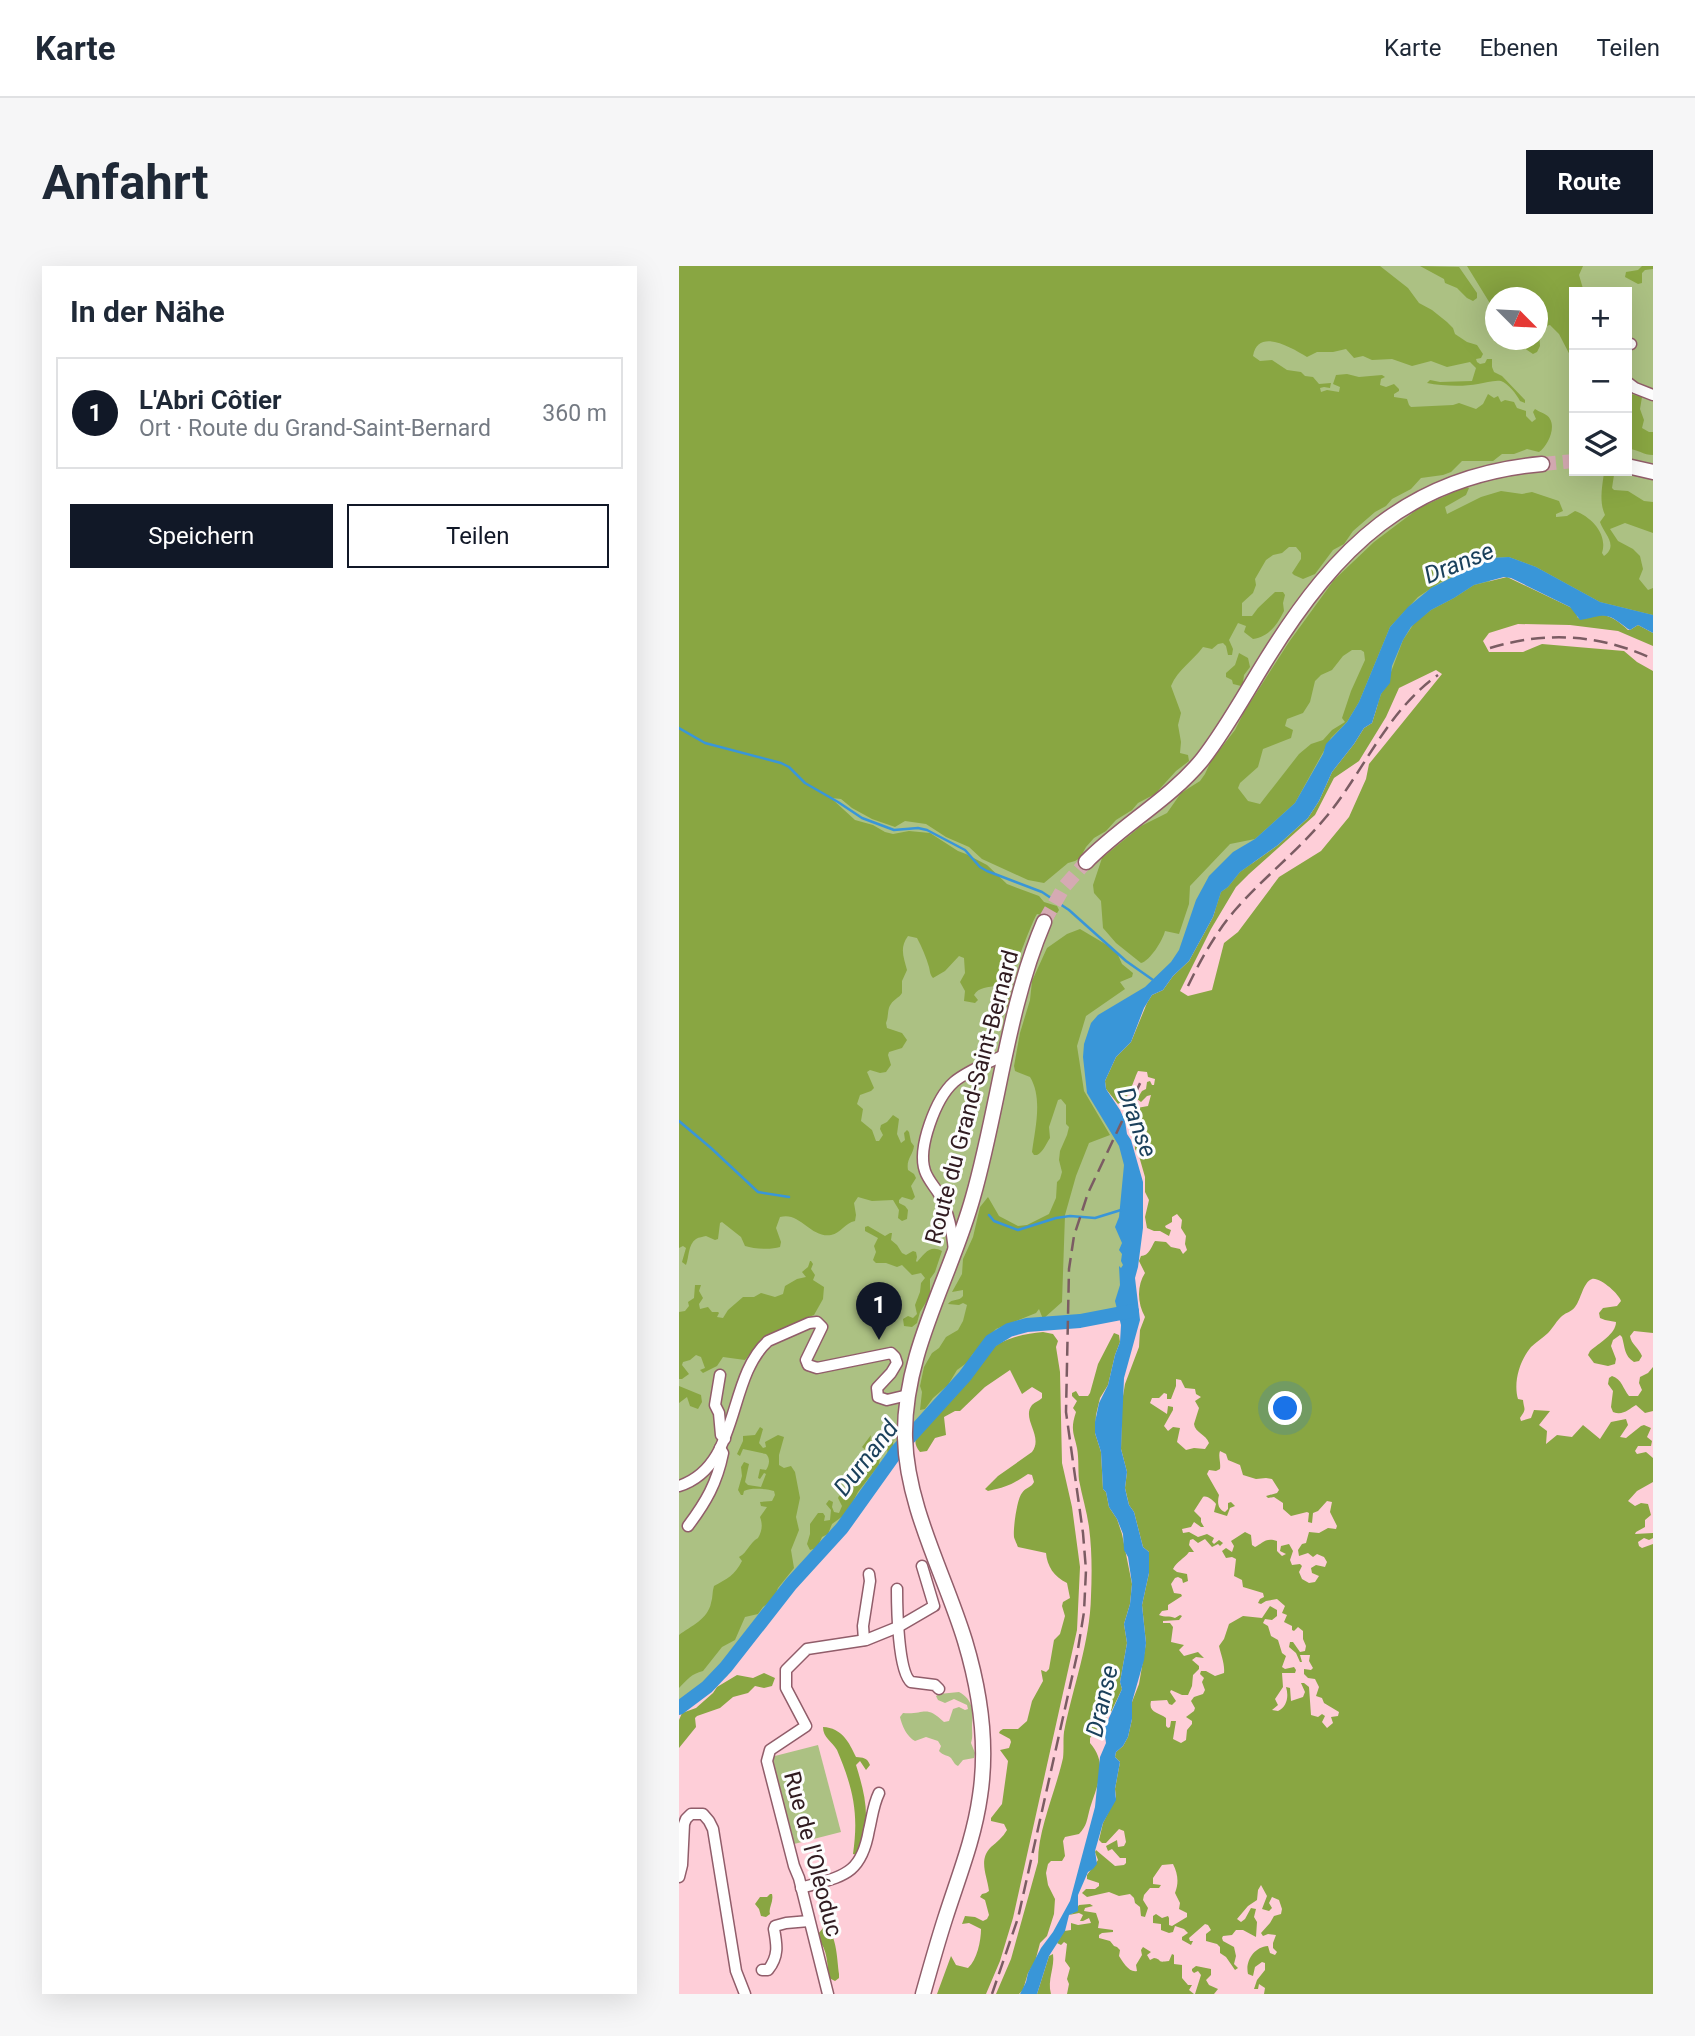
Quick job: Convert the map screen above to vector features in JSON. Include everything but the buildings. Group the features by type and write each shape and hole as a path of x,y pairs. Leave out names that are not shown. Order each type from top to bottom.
{"main road":[{"path":"1086,862 1192,771 1217,739 1304,603 1350,549 1378,525 1438,489 1493,470 1542,464"},
{"path":"1632,467 1653,472"},
{"name":"Route du Grand-Saint-Bernard","path":"927,1990 958,1898 978,1811 983,1746 979,1700 965,1640 918,1506 907,1460 907,1402 913,1369 972,1202 1024,975 1044,922"}],"street":[{"path":"1632,386 1653,395"},
{"path":"955,1255 950,1218 925,1172 924,1144 946,1091 955,1082 1006,1054"},
{"path":"679,1486 700,1474 723,1443 738,1395 758,1352 768,1341 809,1322 817,1322 822,1327 806,1360 808,1365 817,1368 891,1353 897,1363 877,1388 878,1397 907,1402"},
{"path":"688,1526 707,1501 723,1453 719,1413 715,1405 720,1375"},
{"path":"869,1574 863,1626 865,1640 898,1627 934,1606 922,1566"},
{"path":"897,1589 898,1627 907,1680 915,1684 935,1685 939,1689"},
{"name":"Rue de l'Oléoduc","path":"828,1994 767,1761 770,1751 806,1726 786,1688 786,1670 811,1647 865,1640"},
{"path":"801,1888 840,1877 855,1867 867,1847 874,1801 879,1793"},
{"path":"679,1877 684,1824 691,1814 703,1814 713,1829 736,1971 745,1994"},
{"path":"762,1970 771,1967 777,1954 773,1929 775,1926 809,1921"},
{"path":"918,1994 927,1990"}],"green space":[{"path":"679,266 1653,266 1653,628 1504,565 1370,713 1181,954 1095,1053 1130,1170 1129,1305 1111,1320 1024,1324 987,1342 944,1405 913,1428 866,1488 853,1514 812,1569 793,1581 727,1676 679,1711"},
{"path":"679,266 1380,266 1408,288 1419,303 1447,322 1455,334 1477,345 1483,354 1476,359 1477,362 1485,363 1487,359 1492,359 1494,372 1502,376 1525,403 1501,381 1459,386 1427,383 1430,380 1472,381 1476,368 1470,362 1447,367 1431,361 1412,366 1392,359 1372,360 1363,356 1354,358 1346,349 1317,352 1307,357 1285,345 1268,341 1256,347 1253,356 1260,361 1272,360 1287,370 1313,377 1319,384 1331,383 1330,388 1320,388 1321,392 1339,392 1340,387 1333,384 1336,375 1382,375 1385,377 1381,379 1380,385 1386,387 1394,384 1399,391 1394,397 1407,399 1411,407 1459,403 1476,409 1483,404 1488,394 1494,398 1498,396 1501,402 1514,402 1517,408 1526,411 1526,416 1532,422 1536,419 1533,412 1535,409 1547,416 1552,423 1548,442 1539,452 1527,449 1514,454 1502,454 1493,461 1462,461 1451,472 1421,478 1411,489 1392,499 1353,531 1344,544 1333,550 1315,574 1303,579 1292,573 1301,559 1301,553 1296,547 1289,547 1266,560 1255,579 1253,593 1242,603 1242,616 1252,616 1275,592 1283,592 1284,611 1275,625 1264,636 1253,639 1244,632 1246,626 1238,623 1229,640 1233,649 1232,655 1228,655 1223,643 1212,649 1203,647 1171,686 1181,713 1178,725 1180,753 1188,755 1189,761 1155,794 1138,803 1094,838 1080,858 1068,863 1044,883 1028,880 982,859 969,847 926,824 905,821 895,827 872,819 841,799 831,798 855,820 885,832 930,833 987,865 1007,884 1039,896 1044,902 1057,906 1059,910 1054,918 1037,914 1013,975 1009,989 1011,1000 1004,1014 999,1007 1001,993 997,986 978,990 974,995 978,1000 975,1003 964,1001 965,991 960,982 965,973 964,958 959,956 945,971 933,978 917,938 908,936 905,940 903,953 907,970 902,981 902,993 892,1002 886,1023 887,1028 902,1033 907,1040 902,1048 889,1052 891,1065 886,1072 867,1072 874,1088 860,1095 857,1104 863,1109 861,1121 872,1130 876,1141 883,1135 881,1125 893,1115 899,1119 897,1134 901,1143 905,1140 904,1133 907,1130 909,1132 914,1146 908,1170 916,1178 911,1186 915,1197 912,1200 902,1197 899,1200 908,1210 907,1219 902,1221 898,1218 899,1210 893,1200 872,1201 858,1197 854,1203 855,1221 831,1235 817,1233 793,1218 780,1217 776,1228 780,1247 767,1249 745,1246 741,1237 722,1222 718,1239 706,1236 693,1241 686,1265 682,1262 686,1248 679,1248"},
{"path":"1420,266 1459,267 1477,293 1477,298 1473,301 1467,298 1457,288 1445,283 1444,279"},
{"path":"1467,266 1583,266 1579,275 1583,287 1569,287 1569,353 1559,334 1548,326 1548,287 1485,287 1485,295"},
{"path":"1642,266 1653,266 1653,269 1642,273 1642,283 1638,284 1625,277 1626,272 1638,270"},
{"path":"1632,394 1642,397 1642,428 1653,432 1653,455 1633,450"},
{"path":"1604,476 1614,476 1614,490 1628,491 1644,501 1653,502 1653,533 1625,523 1610,529 1618,541 1640,556 1643,569 1639,579 1648,590 1653,588 1653,615 1600,602 1536,567 1509,557 1490,558 1444,580 1418,597 1390,627 1359,702 1347,722 1331,738 1295,803 1255,839 1230,844 1190,886 1189,904 1179,934 1165,931 1156,950 1141,963 1116,943 1103,928 1101,901 1094,893 1093,885 1102,858 1141,826 1167,813 1181,793 1200,781 1289,642 1334,580 1374,542 1419,508 1465,487 1469,488 1466,495 1445,507 1447,514 1481,497 1501,491 1522,494 1532,492 1559,501 1563,511 1556,514 1556,517 1567,516 1575,511 1593,522 1601,533 1604,556 1610,544 1600,522 1605,515","holes":["1352,650 1364,652 1365,660 1342,718 1345,722 1323,740 1311,744 1299,754 1260,804 1248,801 1238,788 1240,783 1258,767 1263,749 1291,738 1293,730 1285,726 1287,719 1303,713 1310,702 1315,681 1332,670 1343,656"]},
{"path":"1507,577 1574,609 1578,618 1604,615 1613,618 1628,630 1638,625 1653,633 1653,646 1618,631 1570,625 1518,624 1489,633 1483,641 1489,652 1523,652 1542,644 1624,651 1653,671 1653,1333 1634,1331 1630,1336 1642,1356 1639,1361 1634,1362 1628,1357 1620,1335 1613,1340 1611,1346 1615,1364 1608,1366 1594,1363 1588,1355 1590,1351 1610,1334 1616,1322 1600,1318 1599,1313 1603,1308 1617,1306 1621,1301 1609,1287 1592,1279 1586,1284 1575,1307 1560,1318 1527,1352 1516,1386 1518,1399 1523,1400 1524,1407 1521,1421 1531,1418 1534,1410 1550,1411 1539,1425 1547,1431 1546,1444 1557,1435 1572,1437 1583,1425 1600,1439 1611,1422 1626,1419 1628,1425 1620,1437 1626,1438 1641,1426 1651,1428 1647,1437 1652,1441 1651,1446 1638,1446 1635,1451 1637,1454 1646,1452 1653,1458 1653,1482 1637,1491 1628,1501 1635,1506 1648,1504 1651,1515 1645,1520 1645,1527 1635,1534 1653,1533 1653,1538 1644,1538 1638,1542 1642,1548 1653,1544 1653,1994 1264,1994 1265,1988 1259,1984 1258,1989 1254,1989 1265,1970 1265,1963 1255,1967 1253,1976 1248,1974 1248,1964 1255,1952 1263,1947 1268,1946 1270,1953 1275,1955 1277,1952 1273,1948 1276,1935 1263,1936 1261,1933 1274,1916 1281,1914 1282,1909 1279,1900 1272,1897 1269,1903 1272,1908 1269,1911 1262,1909 1267,1896 1261,1885 1257,1900 1237,1919 1241,1922 1251,1908 1256,1909 1256,1937 1243,1930 1236,1930 1232,1935 1222,1938 1234,1947 1234,1964 1238,1968 1235,1970 1220,1953 1217,1944 1206,1941 1206,1934 1211,1930 1208,1925 1205,1924 1189,1938 1193,1941 1191,1945 1182,1940 1188,1933 1184,1929 1175,1926 1173,1932 1169,1933 1161,1930 1161,1924 1153,1923 1153,1916 1156,1914 1162,1918 1168,1916 1169,1925 1172,1926 1187,1917 1187,1913 1179,1909 1180,1903 1175,1893 1177,1878 1173,1864 1162,1865 1153,1878 1153,1884 1161,1885 1159,1888 1150,1888 1144,1895 1143,1900 1148,1908 1145,1917 1141,1916 1140,1907 1130,1894 1119,1896 1109,1892 1087,1897 1082,1893 1086,1889 1099,1886 1099,1883 1087,1879 1098,1860 1096,1850 1115,1866 1126,1863 1126,1858 1120,1858 1112,1849 1108,1851 1106,1846 1117,1840 1118,1847 1124,1846 1124,1831 1119,1829 1106,1843 1099,1840 1103,1823 1116,1797 1120,1762 1115,1757 1128,1737 1132,1702 1139,1684 1146,1643 1142,1605 1149,1573 1149,1552 1143,1547 1134,1512 1129,1505 1125,1488 1127,1472 1121,1449 1125,1384 1139,1347 1140,1330 1145,1317 1139,1294 1145,1273 1139,1261 1155,1241 1166,1242 1171,1247 1180,1249 1183,1254 1187,1250 1186,1236 1181,1228 1182,1220 1177,1214 1172,1217 1172,1222 1165,1226 1171,1230 1169,1236 1147,1228 1145,1217 1149,1200 1145,1192 1145,1177 1135,1149 1134,1134 1127,1122 1137,1108 1148,1106 1151,1095 1141,1102 1137,1099 1146,1089 1147,1082 1150,1081 1154,1085 1155,1079 1148,1077 1147,1072 1138,1071 1128,1094 1118,1104 1106,1089 1105,1081 1116,1057 1131,1042 1152,995 1163,990 1189,961 1213,917 1221,892 1240,872 1278,845 1308,818 1332,772 1364,728 1372,723 1403,640 1415,622 1474,585","holes":["1436,670 1442,674 1369,764 1366,779 1349,817 1321,851 1279,877 1238,932 1224,943 1212,990 1188,996 1180,991 1236,887 1315,815 1334,778 1359,761 1386,717 1399,688","1176,1379 1181,1380 1185,1388 1195,1389 1196,1394 1201,1397 1195,1401 1199,1408 1194,1424 1196,1430 1209,1443 1205,1449 1186,1450 1177,1442 1180,1428 1173,1427 1168,1431 1164,1426 1173,1407 1168,1406 1167,1414 1150,1403 1152,1398 1159,1398 1164,1393 1167,1394 1167,1399 1171,1399","1220,1451 1226,1454 1228,1460 1240,1465 1243,1475 1256,1479 1272,1479 1279,1490 1266,1496 1274,1497 1283,1503 1283,1509 1291,1516 1307,1512 1308,1522 1312,1523 1313,1513 1327,1501 1332,1502 1330,1512 1336,1529 1309,1532 1306,1543 1298,1550 1299,1556 1308,1553 1313,1557 1317,1554 1327,1562 1325,1567 1316,1565 1311,1568 1312,1573 1319,1576 1315,1582 1309,1583 1302,1579 1300,1564 1292,1565 1290,1560 1293,1551 1289,1544 1281,1546 1280,1551 1286,1554 1282,1556 1277,1551 1277,1541 1267,1540 1255,1547 1252,1545 1251,1535 1245,1532 1231,1541 1234,1546 1232,1552 1226,1548 1222,1551 1226,1558 1236,1559 1234,1576 1242,1580 1243,1587 1263,1593 1264,1597 1258,1603 1277,1599 1285,1606 1282,1613 1287,1615 1284,1622 1292,1626 1294,1631 1298,1627 1303,1631 1305,1651 1300,1652 1293,1642 1290,1642 1289,1647 1300,1662 1300,1655 1310,1655 1309,1661 1313,1668 1304,1669 1304,1674 1315,1679 1319,1687 1316,1696 1339,1712 1338,1716 1331,1717 1333,1723 1327,1728 1322,1722 1325,1716 1311,1715 1309,1687 1304,1683 1301,1683 1305,1692 1303,1697 1291,1701 1290,1688 1286,1687 1285,1704 1278,1711 1272,1710 1278,1705 1275,1699 1283,1687 1282,1673 1295,1673 1296,1670 1294,1667 1282,1667 1286,1656 1282,1653 1278,1640 1271,1636 1268,1626 1263,1623 1265,1619 1272,1620 1277,1616 1277,1610 1270,1606 1262,1618 1243,1616 1229,1624 1219,1646 1224,1673 1215,1676 1201,1671 1205,1690 1191,1701 1195,1708 1186,1717 1192,1721 1186,1740 1181,1743 1173,1739 1176,1721 1171,1721 1168,1728 1166,1718 1151,1708 1151,1701 1167,1700 1172,1705 1176,1701 1171,1690 1188,1695 1193,1675 1199,1669 1192,1660 1196,1657 1204,1658 1198,1652 1184,1656 1179,1650 1184,1645 1171,1642 1173,1627 1163,1621 1179,1620 1182,1616 1175,1618 1159,1615 1182,1596 1174,1593 1171,1584 1178,1577 1183,1583 1188,1581 1187,1574 1173,1569 1189,1552 1194,1552 1189,1545 1190,1540 1198,1543 1205,1539 1212,1547 1223,1543 1219,1540 1214,1544 1214,1538 1207,1534 1198,1537 1189,1532 1183,1533 1182,1529 1191,1527 1194,1522 1204,1527 1201,1518 1194,1511 1203,1497 1216,1504 1214,1512 1227,1516 1230,1508 1235,1506 1231,1502 1225,1512 1221,1509 1218,1503 1219,1495 1207,1474 1209,1470 1220,1469"]},
{"path":"1239,653 1248,658 1250,667 1241,686 1233,684 1232,680 1226,677 1226,673 1235,665"},
{"path":"1080,929 1107,945 1133,973 1132,977 1120,982 1125,989 1086,1016 1077,1046 1084,1091 1110,1135 1089,1143 1076,1176 1065,1215 1062,1302 1043,1319 1039,1309 1036,1313 996,1329 968,1362 957,1370 948,1385 925,1409 920,1410 920,1386 924,1367 932,1353 946,1337 958,1330 963,1321 967,1305 948,1304 963,1296 963,1290 952,1292 962,1274 963,1259 973,1237 980,1207 988,1197 999,1216 1018,1226 1027,1225 1049,1214 1056,1198 1057,1182 1062,1172 1060,1151 1069,1127 1066,1124 1066,1105 1061,1099 1058,1100 1049,1127 1050,1138 1041,1152 1034,1155 1032,1152 1037,1104 1034,1085 1030,1077 1015,1071 1014,1066 1032,981 1047,948 1067,934"},
{"path":"868,1226 885,1236 892,1233 891,1240 902,1253 906,1255 916,1252 917,1262 931,1249 942,1251 930,1279 928,1299 917,1323 912,1327 904,1326 903,1319 908,1316 913,1318 917,1314 915,1305 925,1278 921,1273 912,1275 902,1265 897,1267 876,1263 873,1260 876,1252 874,1246 878,1238 865,1231"},
{"path":"810,1261 815,1275 813,1280 824,1287 823,1299 814,1315 785,1331 761,1339 745,1360 723,1357 717,1366 703,1373 700,1370 705,1368 701,1357 696,1355 683,1362 682,1365 689,1374 679,1379 679,1312 685,1311 689,1306 688,1302 694,1298 695,1285 701,1285 699,1291 703,1298 699,1304 700,1309 708,1307 712,1312 719,1313 717,1317 723,1318 743,1297 754,1297 761,1293 775,1297 783,1294 785,1286 806,1277 802,1272"},
{"path":"1043,1332 1053,1334 1058,1341 1056,1347 1060,1372 1062,1463 1072,1507 1080,1567 1077,1630 1013,1918 1000,1961 986,1994 937,1994 951,1956 956,1965 968,1968 978,1950 981,1929 969,1923 962,1924 965,1916 983,1921 989,1915 985,1900 980,1897 989,1891 984,1868 985,1857 1007,1830 1004,1824 991,1821 1002,1804 1008,1761 1000,1750 1009,1748 1011,1742 999,1733 1003,1729 1018,1729 1027,1721 1032,1701 1043,1681 1041,1670 1046,1672 1049,1669 1054,1640 1060,1634 1065,1616 1063,1602 1070,1598 1067,1583 1052,1571 1046,1553 1018,1547 1014,1538 1020,1496 1034,1482 1032,1475 1028,1474 1000,1488 988,1491 985,1489 998,1476 1032,1452 1036,1440 1029,1410 1042,1398 1042,1393 1032,1387 1022,1394 1010,1370 985,1387 960,1411 944,1417 946,1435 935,1438 927,1451 920,1452 916,1440 924,1425 956,1395 991,1349 1009,1339"},
{"path":"1114,1333 1119,1335 1120,1342 1108,1385 1100,1398 1095,1433 1101,1452 1103,1489 1122,1534 1132,1584 1124,1624 1127,1643 1120,1682 1122,1689 1111,1712 1090,1738 1099,1759 1100,1775 1085,1825 1079,1834 1065,1837 1065,1856 1062,1861 1051,1861 1048,1864 1048,1885 1055,1899 1054,1914 1047,1936 1040,1943 1023,1990 1019,1994 996,1994 1011,1959 1038,1862 1044,1823 1063,1758 1064,1732 1090,1613 1091,1544 1073,1431 1076,1412 1073,1408 1077,1401 1072,1393 1076,1391 1079,1396 1088,1396 1098,1364"},
{"path":"1653,1367 1653,1411 1645,1413 1636,1405 1623,1413 1613,1412 1613,1391 1608,1384 1609,1378 1612,1376 1618,1379 1629,1396 1638,1396 1642,1390 1640,1377"},
{"path":"679,1386 701,1395 702,1402 698,1409 690,1406 687,1397 679,1403"},
{"path":"892,1422 895,1423 894,1454 892,1457 888,1456 887,1448 884,1447 879,1465 858,1492 847,1513 832,1524 817,1548 810,1550 807,1544 810,1524 818,1513 823,1513 824,1521 830,1520 831,1510 826,1504 829,1500 833,1502 834,1512 839,1513 842,1506 838,1498 849,1490 842,1480 849,1478 853,1472 856,1481 864,1480 866,1476 865,1470 854,1467 853,1461 866,1467 871,1466 874,1462 873,1456 862,1447 871,1435 870,1444 878,1446 882,1442 883,1432"},
{"path":"760,1427 763,1429 759,1443 763,1448 766,1447 765,1442 778,1435 784,1437 779,1465 784,1468 791,1466 795,1472 800,1498 796,1517 799,1530 791,1550 794,1568 778,1588 774,1599 758,1614 745,1617 735,1640 722,1647 703,1671 693,1675 679,1688 679,1635 703,1618 712,1601 714,1586 737,1570 742,1561 739,1557 760,1533 760,1517 767,1507 761,1506 760,1502 772,1501 775,1495 774,1491 755,1489 744,1491 741,1495 738,1490 744,1462 749,1464 745,1482 748,1485 761,1487 766,1474 758,1478 760,1469 766,1470 768,1466 769,1459 766,1454 743,1449 740,1456 737,1454 743,1436 755,1435"},
{"path":"764,1673 775,1678 772,1686 755,1686 748,1693 733,1697 720,1708 697,1716 696,1727 679,1748 679,1720 682,1713 696,1708 717,1687 737,1675 753,1678"},
{"path":"959,1692 971,1707 971,1743 975,1753 974,1758 963,1760 958,1766 939,1751 941,1746 938,1741 926,1737 915,1741 912,1739 905,1731 900,1717 903,1713 928,1712 944,1722 949,1721 953,1709 959,1707 965,1710 968,1709 967,1705 954,1699 945,1703 936,1696"},
{"path":"823,1727 840,1733 856,1757 866,1759 870,1765 866,1770 860,1761 856,1765 866,1810 865,1832 857,1855 853,1854 855,1813 851,1789 837,1750 826,1737"},
{"path":"818,1745 841,1832 794,1844 771,1757"},
{"path":"770,1894 770,1914 761,1916 755,1904 760,1897"},
{"path":"1079,1905 1093,1906 1085,1908 1084,1911 1096,1913 1098,1928 1113,1930 1102,1933 1099,1938 1110,1941 1120,1950 1119,1956 1129,1969 1137,1971 1136,1965 1143,1947 1151,1952 1147,1955 1150,1960 1154,1958 1169,1961 1172,1954 1174,1964 1182,1965 1182,1978 1188,1985 1192,1985 1189,1990 1194,1994 1067,1994 1070,1968 1065,1961 1067,1944 1057,1943 1064,1931 1071,1930 1071,1923 1091,1923 1089,1918 1080,1921 1083,1915 1079,1913 1069,1915"},
{"path":"827,1927 833,1937 836,1949 839,1978 835,1981 829,1978 825,1952 818,1939 818,1934"},
{"path":"1053,1954 1051,1994 1037,1994 1049,1956"},
{"path":"1196,1966 1211,1969 1211,1975 1206,1980 1209,1985 1218,1989 1214,1994 1195,1994 1201,1975 1198,1971 1192,1971"}],"water":[{"name":"Dranse","path":"1509,557 1536,567 1600,602 1653,615 1653,633 1638,625 1630,630 1615,619 1605,616 1580,620 1570,607 1504,577 1474,585 1431,610 1411,627 1403,640 1392,666 1390,683 1381,694 1372,723 1364,728 1332,772 1308,818 1278,845 1240,872 1221,892 1213,917 1189,961 1163,990 1152,995 1131,1042 1116,1057 1105,1081 1106,1089 1125,1121 1143,1182 1143,1228 1135,1278 1140,1320 1124,1378 1121,1449 1127,1472 1125,1488 1129,1505 1134,1512 1143,1547 1149,1552 1149,1573 1142,1605 1146,1643 1132,1702 1128,1737 1116,1752 1115,1757 1120,1762 1115,1789 1116,1800 1103,1823 1095,1851 1097,1864 1088,1872 1078,1895 1078,1911 1069,1915 1065,1931 1049,1956 1037,1994 1020,1994 1041,1948 1070,1901 1095,1807 1100,1757 1106,1743 1104,1729 1122,1689 1120,1682 1127,1643 1124,1624 1132,1584 1123,1534 1103,1489 1101,1452 1095,1433 1099,1403 1108,1385 1120,1342 1121,1325 1115,1301 1120,1285 1119,1266 1121,1268 1123,1265 1119,1250 1122,1243 1115,1227 1119,1217 1124,1165 1119,1146 1087,1093 1083,1057 1091,1023 1098,1015 1145,987 1171,962 1179,950 1196,900 1209,876 1233,852 1255,839 1295,803 1326,744 1347,722 1359,702 1390,627 1431,588 1490,558"}],"waterway":[{"path":"679,728 705,743 781,763 805,783 862,818 894,830 927,830 965,850 980,867 1042,892 1069,910 1126,961 1153,980"},
{"path":"679,1121 758,1192 789,1197"},
{"path":"989,1215 994,1221 1018,1230 1056,1218 1095,1218 1121,1210"},
{"name":"Durnand","path":"679,1708 707,1687 726,1667 791,1584 842,1528 897,1451 965,1376 991,1341 1009,1330 1027,1325 1080,1321 1132,1311"}],"tunnel":[{"path":"1542,464 1569,461"},
{"path":"1044,922 1064,887 1086,862"}],"railway":[{"path":"1490,648 1532,639 1573,638 1613,644 1653,659"},
{"path":"1188,986 1209,946 1229,918 1326,817 1404,706 1438,675"},
{"path":"992,1994 1018,1918 1077,1655 1084,1612 1086,1570 1083,1533 1066,1412 1069,1269 1074,1236 1088,1193 1143,1077"}],"place":[{"name":"L'Abri Côtier","path":"879,1340"}]}
